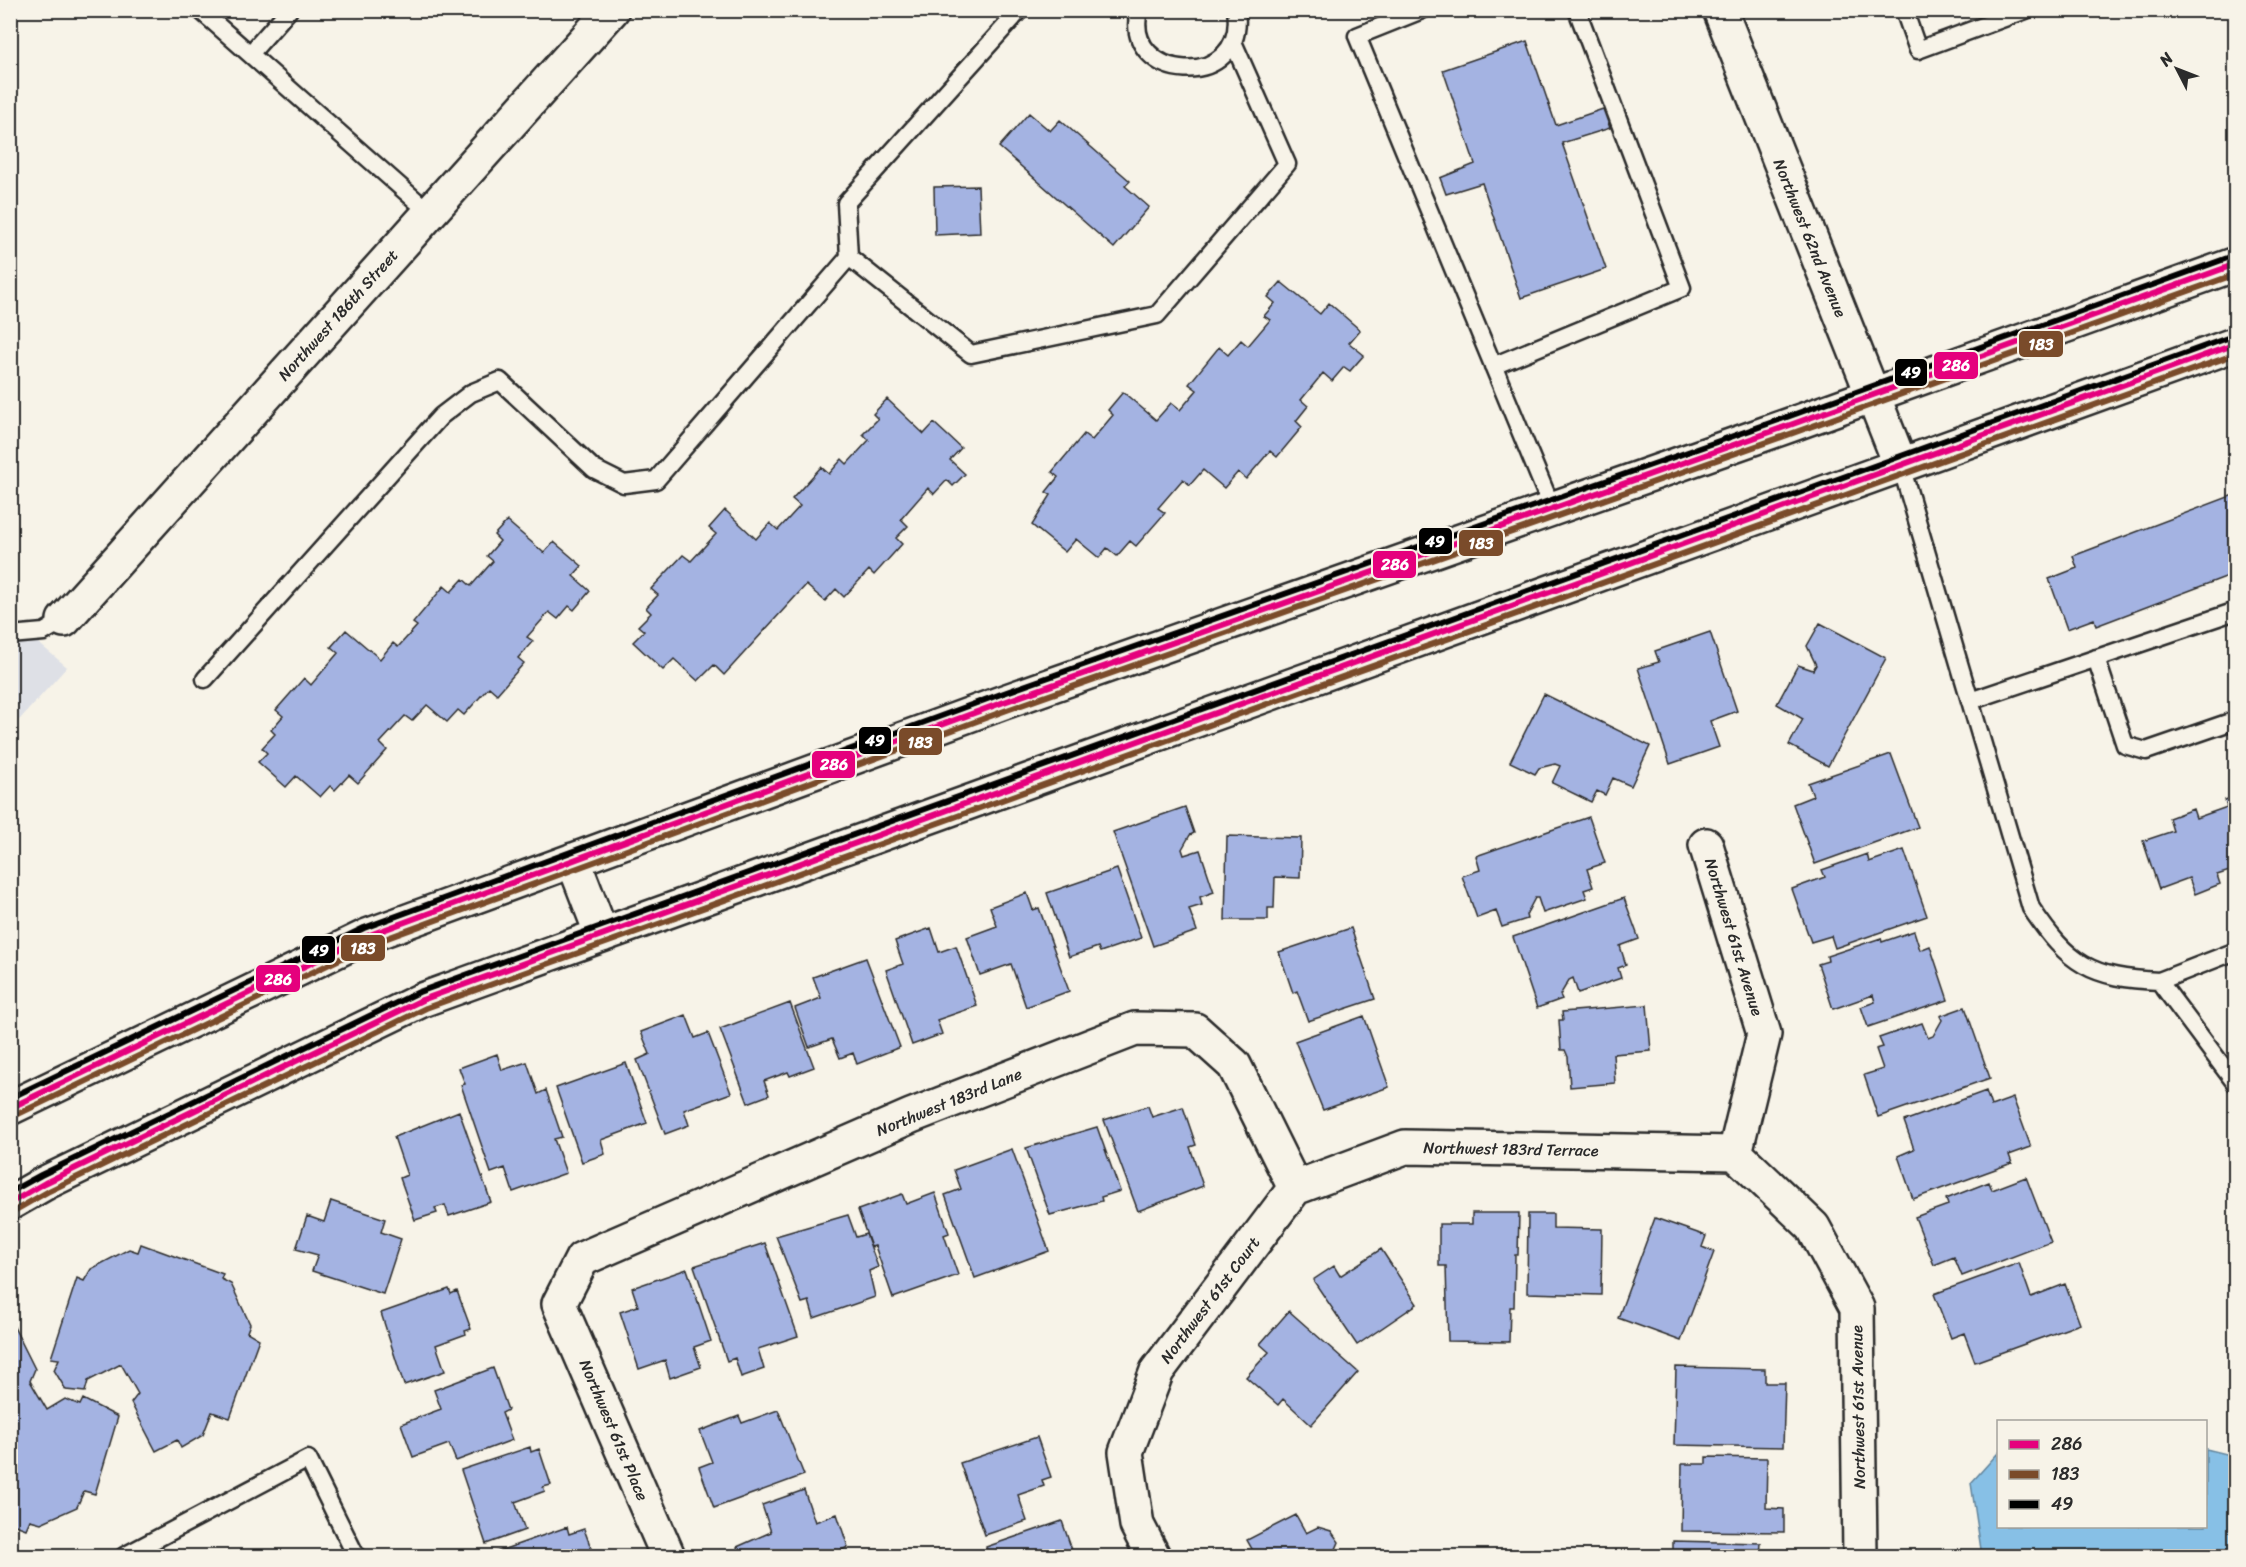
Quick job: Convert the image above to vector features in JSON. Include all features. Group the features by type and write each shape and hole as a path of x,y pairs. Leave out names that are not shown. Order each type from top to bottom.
{"main road":[{"name":"Northwest 186th Street","path":"64,620 612,10"},
{"name":"Northwest 62nd Avenue","path":"1720,10 1901,466"},
{"path":"10,1108 367,936 1004,702 1873,396 2235,264"},
{"path":"10,1203 45,1183 422,1000 2235,344"},
{"name":"Northwest 61st Avenue","path":"1706,845 1764,1034 1735,1153 1813,1227 1857,1308 1860,1557"},
{"path":"573,860 602,935"},
{"name":"Northwest 183rd Lane","path":"559,1304 582,1259 910,1116 1135,1029 1195,1030 1234,1065 1295,1188"},
{"name":"Northwest 183rd Terrace","path":"1295,1188 1405,1147 1735,1153"},
{"name":"Northwest 61st Court","path":"1153,1557 1137,1526 1126,1452 1157,1371 1295,1188"},
{"name":"Northwest 61st Place","path":"559,1304 668,1557"}],"lane":[{"path":"200,10 430,213"},
{"path":"250,54 289,10"},
{"path":"205,679 441,416 471,393 500,381 594,469 624,484 656,480 849,257 846,203 1020,10"},
{"path":"1139,10 1137,19 1140,38 1151,55 1167,66 1186,71 1205,68 1222,57 1233,42 1238,23 1236,10"},
{"path":"1422,10 1357,36 1552,508"},
{"path":"1493,366 1682,288 1577,10"},
{"path":"1904,10 1918,50 2026,10"},
{"path":"849,257 971,354 1157,315 1287,164 1233,42"},
{"path":"1901,466 2031,908 2053,941 2083,966 2120,979 2159,981 2235,951"},
{"path":"1970,701 2235,610"},
{"path":"10,635 44,632 64,620"},
{"path":"2097,658 2126,745 2146,751 2235,720"},
{"path":"2159,981 2235,1084"},
{"path":"124,1557 308,1459 356,1557"}],"shaded area":[{"path":"11,620 67,667 11,729"}],"water":[{"path":"2207,1449 2235,1456 2235,1556 1982,1556 1971,1483 1997,1454 1997,1528 2207,1528"}],"building":[{"path":"1527,41 1556,125 1603,109 1610,128 1562,143 1606,269 1521,298 1482,183 1446,194 1440,178 1475,164 1443,70"},
{"path":"1029,113 1050,131 1060,120 1130,181 1125,186 1149,207 1114,248 999,147"},
{"path":"978,186 980,233 935,235 934,187"},
{"path":"1281,282 1320,314 1329,303 1360,330 1349,343 1364,355 1350,371 1344,367 1332,381 1323,373 1301,400 1308,406 1296,421 1302,427 1277,457 1270,451 1246,479 1238,472 1224,488 1203,470 1190,485 1183,479 1158,508 1165,513 1136,546 1130,541 1117,556 1107,548 1099,558 1076,539 1065,552 1032,525 1051,495 1046,492 1058,477 1052,472 1084,434 1092,440 1113,415 1108,410 1123,392 1156,420 1171,403 1180,410 1197,390 1189,384 1219,347 1228,355 1241,340 1248,346 1270,320 1264,316 1275,303 1268,297"},
{"path":"887,399 924,434 934,423 961,448 950,460 965,474 953,486 947,480 934,494 928,488 901,519 908,526 896,538 902,544 874,575 869,570 844,597 836,589 825,601 806,585 724,675 714,665 698,681 674,659 663,670 633,642 644,631 638,626 651,613 646,608 658,595 651,589 683,555 691,561 716,534 709,528 725,510 756,539 770,523 778,530 800,506 792,499 821,467 829,474 842,459 847,464 869,440 863,434 878,419 873,414"},
{"path":"2236,494 2236,573 2096,626 2094,619 2067,629 2049,579 2077,568 2073,556"},
{"path":"507,521 544,553 554,542 582,566 573,576 590,591 574,610 569,606 558,619 549,612 527,637 533,641 518,658 524,663 497,694 489,687 464,715 458,710 447,722 427,705 412,721 405,716 380,743 387,750 358,783 349,775 335,790 330,786 320,797 296,776 286,787 258,762 267,753 262,748 275,734 271,730 283,716 276,710 304,678 311,685 338,653 331,647 346,630 380,659 393,643 398,647 417,626 413,623 444,586 451,592 463,579 471,586 493,561 487,556 500,541 494,535"},
{"path":"1820,623 1886,658 1828,766 1789,745 1803,719 1777,704 1798,665 1813,670 1816,665 1807,646"},
{"path":"1710,632 1737,711 1710,721 1719,747 1670,764 1638,668 1659,662 1655,651"},
{"path":"1544,694 1650,746 1631,786 1613,778 1605,795 1597,791 1591,802 1552,783 1560,766 1555,764 1539,768 1535,774 1510,762"},
{"path":"1891,754 1918,827 1815,864 1793,804 1813,796 1808,783"},
{"path":"2236,796 2236,869 2217,875 2220,884 2195,894 2189,878 2159,889 2143,841 2173,831 2169,818 2193,809 2196,818 2227,807 2225,800"},
{"path":"1185,807 1194,833 1190,835 1182,849 1184,855 1200,850 1214,892 1200,897 1202,905 1189,909 1197,931 1153,946 1113,832"},
{"path":"1589,817 1605,863 1587,869 1593,887 1584,890 1587,898 1543,913 1538,898 1535,898 1526,915 1527,919 1502,927 1496,911 1477,918 1462,876 1480,870 1476,856"},
{"path":"1227,836 1301,838 1300,878 1275,877 1274,908 1268,908 1268,920 1225,920"},
{"path":"1904,850 1927,916 1835,948 1831,936 1811,942 1792,889 1825,877 1822,870 1867,854 1869,862"},
{"path":"1117,869 1141,938 1100,952 1098,947 1069,957 1047,893"},
{"path":"1027,893 1033,910 1039,908 1069,991 1026,1007 1011,964 980,975 967,937 997,926 990,907"},
{"path":"1624,898 1639,939 1620,946 1626,965 1618,968 1621,978 1578,993 1573,978 1569,980 1560,995 1562,999 1537,1008 1513,937"},
{"path":"931,928 939,952 956,946 977,1006 937,1020 942,1034 912,1045 886,970 903,964 895,941"},
{"path":"1351,928 1375,999 1308,1021 1297,991 1293,993 1279,952"},
{"path":"1914,931 1920,950 1930,946 1948,1000 1868,1027 1861,1007 1875,1002 1873,995 1833,1009 1818,964 1828,961 1827,956 1881,938 1882,942"},
{"path":"866,958 900,1047 857,1064 853,1053 840,1058 832,1039 809,1047 795,1008 821,998 813,977"},
{"path":"790,1003 814,1067 790,1076 788,1072 764,1081 769,1095 748,1103 720,1029"},
{"path":"1647,1005 1651,1051 1613,1054 1615,1083 1570,1087 1568,1057 1565,1050 1561,1050 1559,1020 1563,1020 1562,1012"},
{"path":"1965,1007 1990,1078 1878,1117 1864,1075 1883,1069 1876,1049 1883,1047 1879,1038 1922,1023 1928,1038 1933,1036 1942,1020 1940,1016"},
{"path":"686,1015 695,1038 708,1033 731,1093 684,1110 689,1125 665,1134 637,1060 650,1054 641,1032"},
{"path":"1364,1016 1389,1087 1323,1110 1295,1041"},
{"path":"497,1054 502,1070 527,1062 538,1094 546,1090 562,1137 554,1139 566,1173 513,1192 505,1168 491,1173 461,1085 465,1084 459,1068"},
{"path":"626,1063 647,1123 601,1140 605,1154 582,1162 556,1088"},
{"path":"1986,1091 1991,1106 2013,1098 2031,1147 2009,1155 2012,1163 1913,1199 1898,1156 1914,1149 1904,1121"},
{"path":"1148,1106 1152,1117 1183,1107 1196,1145 1190,1147 1203,1186 1138,1211 1104,1120"},
{"path":"459,1111 491,1202 449,1216 445,1205 435,1208 437,1213 415,1220 400,1178 407,1175 394,1137"},
{"path":"1097,1127 1120,1191 1101,1197 1102,1201 1050,1215 1026,1148"},
{"path":"1012,1149 1049,1251 975,1278 945,1195 961,1189 954,1170"},
{"path":"2026,1177 2051,1242 1962,1276 1954,1257 1934,1265 1915,1217 1948,1205 1946,1199 1989,1182 1992,1190"},
{"path":"935,1193 949,1233 944,1235 958,1275 893,1298 875,1246 871,1247 858,1210 902,1194 906,1204"},
{"path":"331,1201 385,1219 381,1232 401,1239 383,1294 312,1271 318,1255 296,1249 307,1216 324,1222"},
{"path":"1472,1213 1519,1213 1514,1307 1510,1307 1509,1342 1448,1341 1446,1266 1439,1266 1439,1224 1472,1224"},
{"path":"1528,1214 1553,1214 1553,1228 1602,1229 1601,1295 1527,1293"},
{"path":"848,1215 856,1237 866,1234 878,1267 869,1271 875,1297 814,1318 809,1301 802,1303 776,1236"},
{"path":"1655,1218 1706,1236 1702,1247 1714,1252 1681,1341 1618,1318"},
{"path":"765,1243 798,1336 758,1349 764,1369 741,1377 735,1358 727,1361 694,1266"},
{"path":"141,1244 223,1274 221,1279 231,1284 250,1324 247,1332 259,1339 230,1418 212,1412 203,1435 181,1448 177,1440 156,1451 131,1403 138,1394 121,1364 88,1381 85,1392 66,1390 54,1370 59,1359 51,1358 77,1278 84,1281 91,1269 129,1249 138,1252"},
{"path":"1381,1249 1417,1304 1357,1345 1313,1280 1334,1266 1340,1276"},
{"path":"2019,1263 2031,1297 2065,1284 2080,1324 1975,1362 1964,1333 1951,1338 1934,1294"},
{"path":"687,1269 711,1341 694,1347 701,1367 670,1378 665,1360 639,1369 620,1312 638,1306 632,1288"},
{"path":"449,1289 451,1294 457,1291 471,1329 465,1331 466,1334 436,1345 445,1371 404,1385 381,1313"},
{"path":"1289,1311 1358,1372 1311,1425 1283,1399 1278,1405 1246,1377 1269,1352 1260,1344"},
{"path":"12,1323 35,1369 30,1381 47,1410 65,1399 80,1405 83,1399 118,1417 95,1494 84,1491 77,1507 41,1523 30,1520 26,1529 10,1523"},
{"path":"1676,1367 1765,1369 1765,1383 1785,1383 1783,1447 1674,1445"},
{"path":"493,1368 508,1410 502,1413 512,1440 456,1461 449,1444 413,1457 401,1424 441,1409 434,1390"},
{"path":"778,1410 804,1475 714,1508 699,1467 712,1462 700,1431 739,1416 742,1423"},
{"path":"1037,1437 1051,1477 1042,1480 1044,1486 1018,1495 1027,1521 985,1535 960,1463"},
{"path":"530,1447 531,1452 539,1449 551,1485 543,1487 545,1491 515,1502 525,1530 486,1544 461,1470"},
{"path":"1706,1457 1767,1458 1766,1508 1784,1509 1784,1532 1681,1531 1682,1464 1706,1464"},
{"path":"804,1490 815,1522 837,1514 848,1547 828,1556 740,1556 737,1547 771,1532 762,1505"},
{"path":"1296,1515 1306,1533 1318,1527 1331,1531 1339,1542 1333,1556 1256,1556 1247,1540"},
{"path":"1062,1521 1074,1556 979,1556 988,1553 986,1547"},
{"path":"567,1527 569,1534 584,1529 594,1556 485,1556"},
{"path":"1673,1541 1761,1543 1760,1556 1673,1556"}],"transit line":[{"name":"49","path":"10,1098 364,928 1001,694 1787,417 2233,256"},
{"name":"286","path":"10,1108 367,936 1004,702 1790,425 2236,264"},
{"name":"183","path":"14,1116 371,944 1007,710 2236,274"},
{"name":"49","path":"10,1192 419,992 2233,336"},
{"name":"286","path":"10,1203 45,1183 422,1000 2236,344"},
{"name":"183","path":"14,1211 49,1191 426,1008 2236,354"}]}
